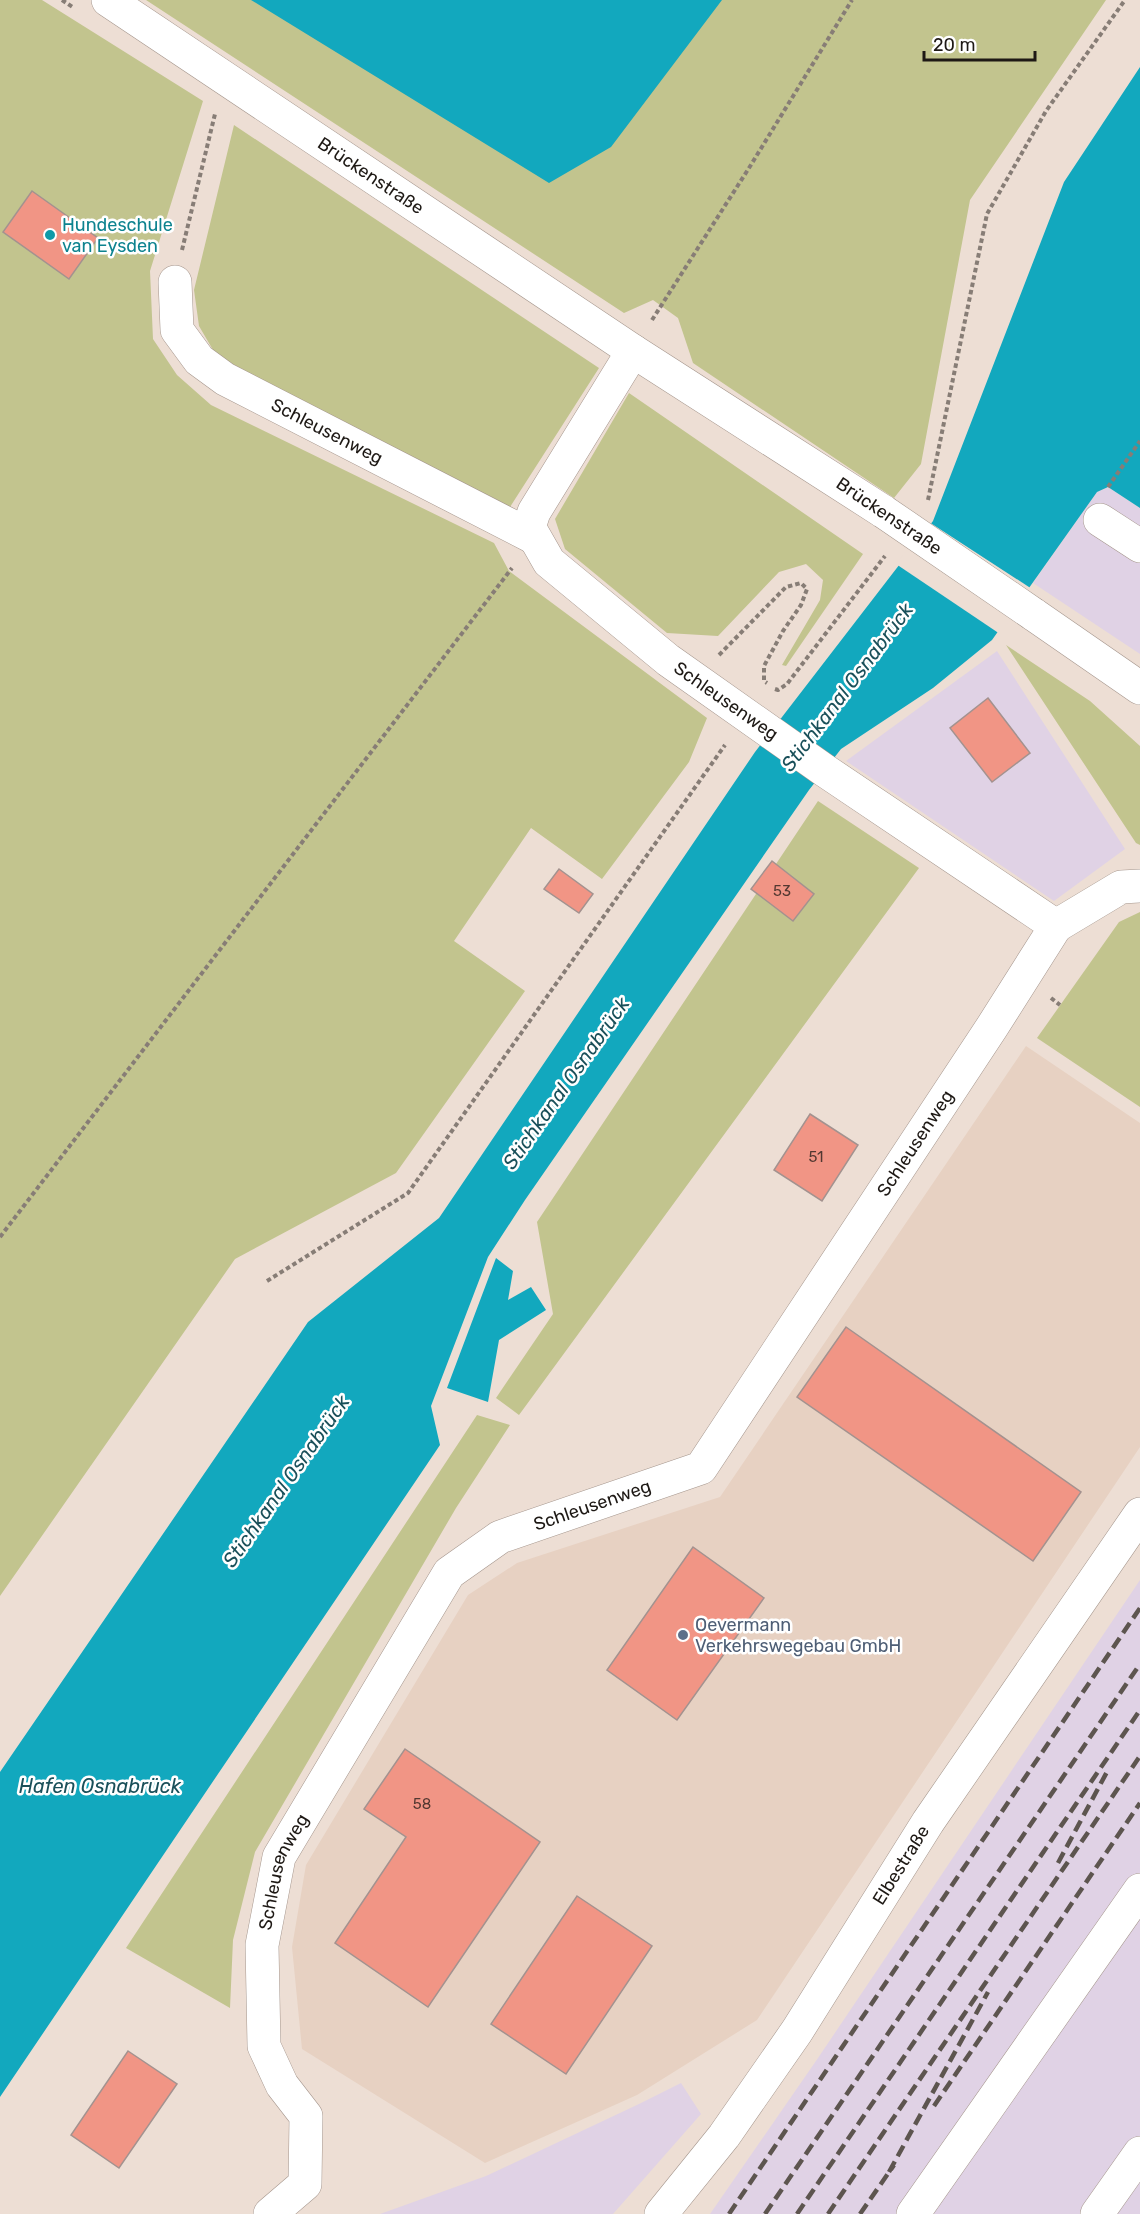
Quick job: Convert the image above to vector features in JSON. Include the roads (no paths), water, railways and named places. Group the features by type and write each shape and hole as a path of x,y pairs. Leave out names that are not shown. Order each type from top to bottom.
{"street":[{"name":"Brückenstraße","path":"108,0 633,351 884,512 1140,688"},
{"name":"Schleusenweg","path":"175,282 177,330 199,360 225,380 533,537 549,562 668,660 824,770 1056,926"},
{"path":"533,537 529,527 534,512 633,351"},
{"path":"1100,520 1140,546"},
{"name":"Schleusenweg","path":"270,2214 304,2184 306,2116 282,2085 264,2046 262,1945 279,1857 449,1573 500,1537 701,1468 992,1027 1056,926 1121,887 1140,886"},
{"name":"Elbestraße","path":"661,2214 724,2136 797,2031 928,1822 1140,1514"},
{"path":"913,2214 1140,1890"},
{"path":"1097,2214 1140,2152"}],"water":[{"path":"251,0 722,0 611,147 549,183"},
{"path":"1140,67 1140,508 1108,487 1097,492 992,640 933,688 841,749 809,790 488,1257 431,1406 440,1445 0,2097 0,1772 308,1322 439,1218 755,752 933,521 1064,182"},
{"path":"496,1258 513,1271 508,1300 531,1287 546,1310 499,1340 488,1402 447,1388"}],"railway":[{"path":"729,2214 1140,1608"},
{"path":"765,2214 1140,1664"},
{"path":"797,2214 1140,1710"},
{"path":"828,2214 1140,1756"},
{"path":"1058,1863 1108,1770"},
{"path":"934,2106 1140,1803"},
{"path":"889,2172 988,1992"},
{"path":"860,2214 894,2165"}],"place":[{"name":"Hundeschule van Eysden","path":"50,235"},
{"name":"Oevermann Verkehrswegebau GmbH","path":"683,1635"}],"water label":[{"name":"Stichkanal Osnabrück","path":"847,687"},
{"name":"Stichkanal Osnabrück","path":"566,1083"},
{"name":"Stichkanal Osnabrück","path":"286,1481"},
{"name":"Hafen Osnabrück","path":"100,1786"}]}
